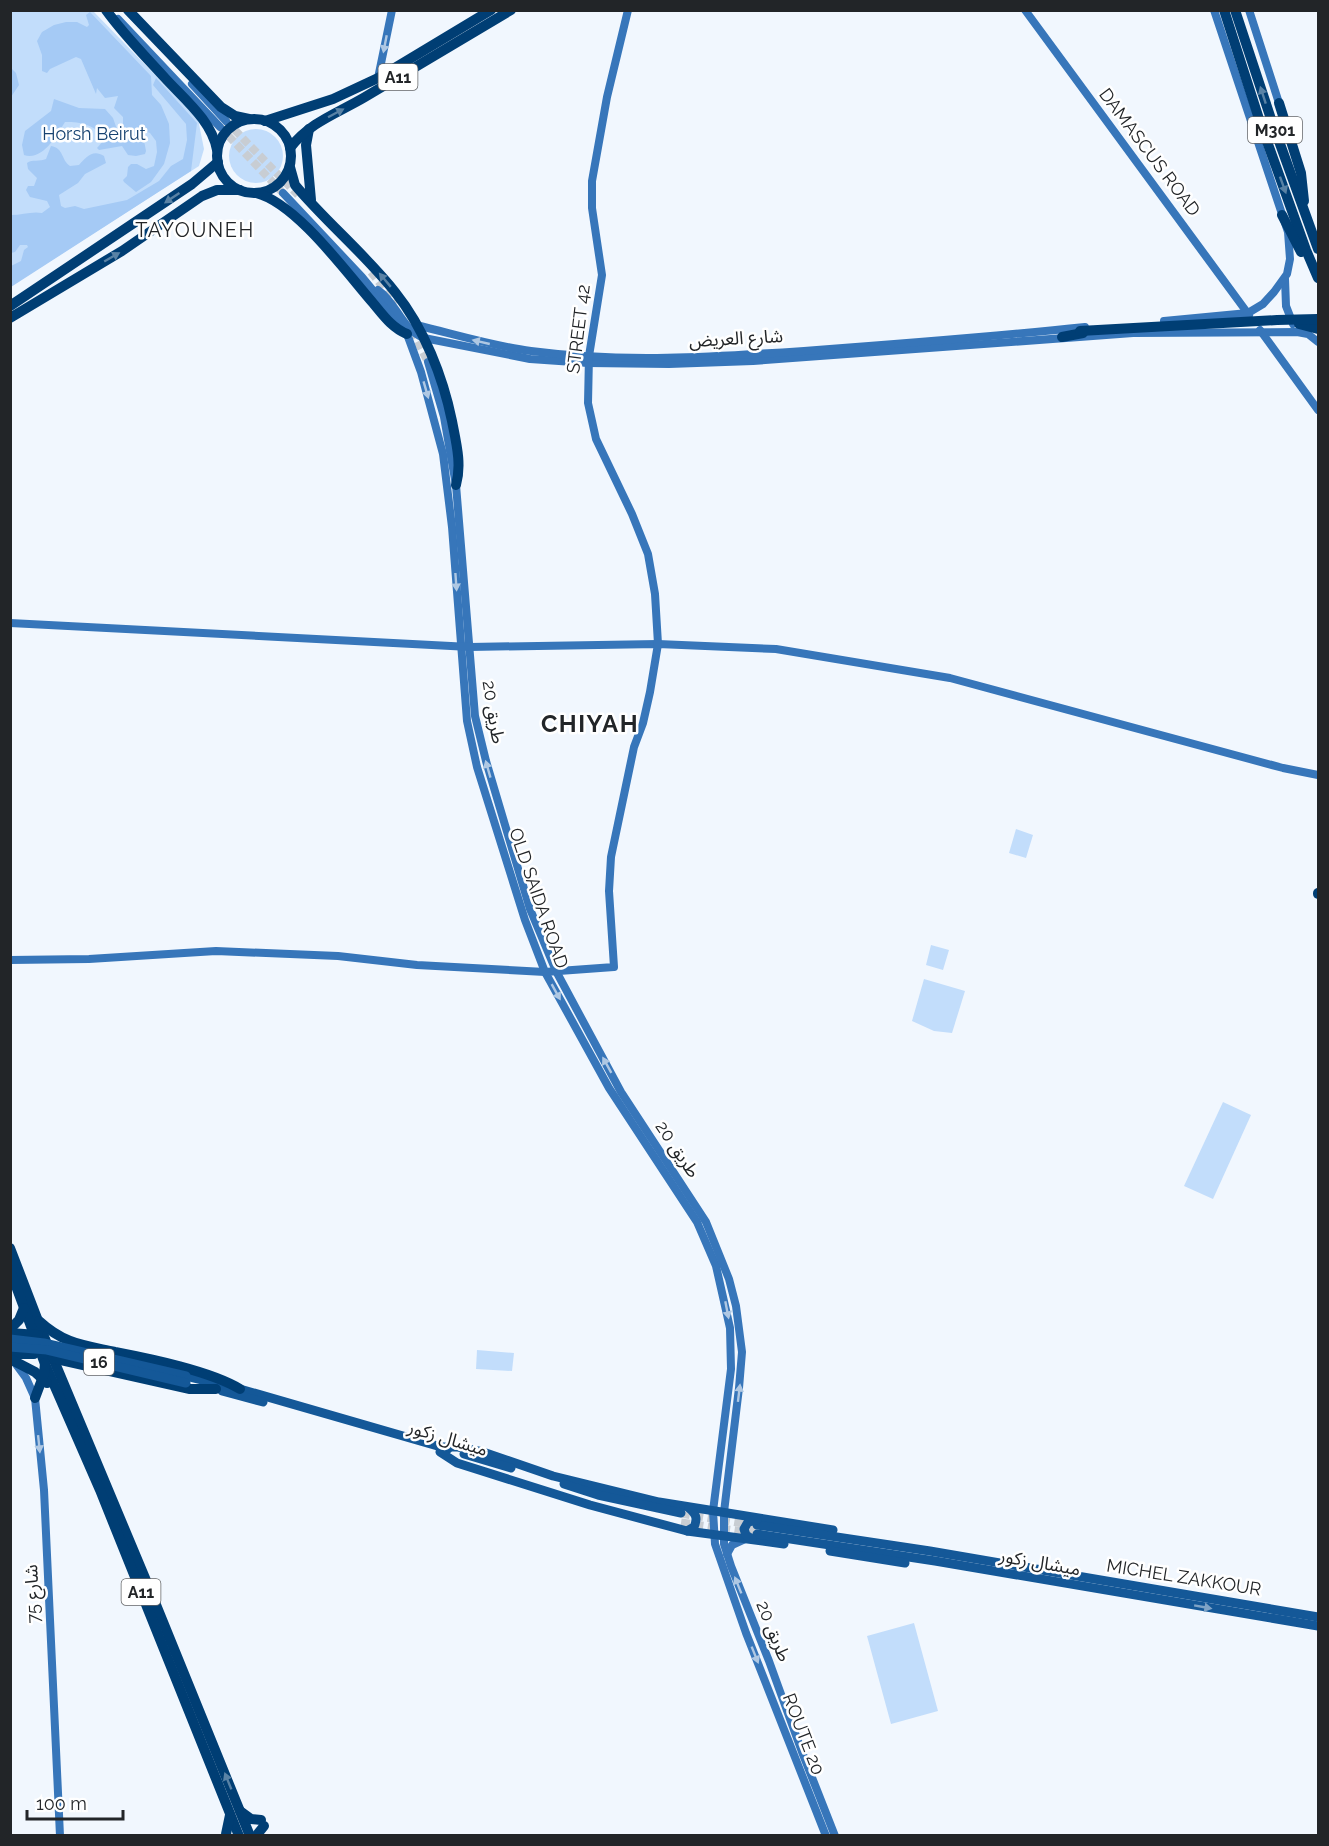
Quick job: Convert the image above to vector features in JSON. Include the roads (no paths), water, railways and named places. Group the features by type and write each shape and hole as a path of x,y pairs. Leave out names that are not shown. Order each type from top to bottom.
{"highway":[{"path":"108,10 121,30 200,115 212,134 225,179 240,190"},
{"path":"126,10 222,107 235,116 261,121 282,133 290,148 290,167 296,184 397,294 433,357 450,413 459,468 456,485"},
{"name":"A11","path":"10,299 58,274 192,184 218,159 220,143 229,130 243,121 261,121 333,99 378,78 491,10"},
{"name":"A11","path":"290,148 314,124 361,100 511,10"},
{"name":"M301","path":"1224,10 1260,122 1318,278"},
{"name":"M301","path":"1235,10 1304,211 1318,245"},
{"path":"1279,103 1301,173 1304,211"},
{"path":"287,114 285,123 288,129 294,133 304,132"},
{"path":"311,200 306,142 308,132 314,124"},
{"path":"256,193 265,192 277,186 290,167"},
{"path":"192,184 201,186 202,196"},
{"path":"10,318 122,251 202,196 222,189 256,193 288,209 338,261 393,325 399,331 407,334"},
{"path":"1282,215 1318,284"},
{"path":"10,306 58,274"},
{"path":"10,324 62,287"},
{"path":"1277,320 1318,313"},
{"path":"1061,334 1318,319"},
{"path":"1081,332 1296,323 1318,329"},
{"name":"A11","path":"10,1248 38,1321 44,1349"},
{"name":"A11","path":"10,1270 235,1813 250,1836"},
{"path":"24,1308 19,1320 10,1331 81,1365 196,1390 209,1386"},
{"path":"38,1321 68,1342"},
{"path":"11,1358 68,1342 220,1379 240,1389"},
{"path":"35,1398 42,1378 44,1349"},
{"path":"109,1371 106,1367 106,1358 111,1351"},
{"path":"11,1358 61,1389 70,1373 81,1365"},
{"path":"226,1834 235,1813 263,1823 256,1836"},
{"name":"A11","path":"235,1813 239,1836"}],"main road":[{"path":"108,10 223,124 126,10"},
{"path":"378,78 392,10"},
{"name":"STREET 42","path":"556,971 615,967 610,912 611,858 634,747 643,723 650,692 658,644 655,594 648,554 594,433 588,404 588,359 602,275 592,208 592,182 607,97 628,10"},
{"name":"DAMASCUS ROAD","path":"1025,10 1318,410"},
{"path":"1061,334 1248,313 1269,298 1285,278 1290,267 1288,232 1214,10"},
{"path":"1249,10 1279,103"},
{"path":"283,192 369,285 390,301 413,333 424,338"},
{"path":"1285,278 1286,306 1297,332"},
{"name":"OLD SAIDA ROAD","path":"369,285 407,334 421,372 443,454 452,527 467,722 477,766 525,920 545,972 609,1088 697,1222 716,1266 730,1328 731,1369 713,1504"},
{"name":"شارع العريض","path":"416,325 510,348 588,359"},
{"path":"1061,334 1297,332 1308,334 1318,342"},
{"name":"شارع العريض","path":"424,338 508,356 669,364 753,361 1061,334"},
{"name":"طريق 20","path":"428,362 444,417 456,485 475,716 480,741 530,909 556,971 621,1092 706,1222 729,1278 736,1306 742,1352 740,1388 720,1544 777,1681 835,1836"},
{"path":"10,623 460,646 658,644 776,649 939,675 1317,776"},
{"path":"10,960 89,959 216,951 338,956 417,964 556,971"},
{"name":"16","path":"10,1339 54,1345 186,1380"},
{"name":"16","path":"10,1347 47,1350 186,1380"},
{"name":"شارع 75","path":"11,1358 26,1378 35,1398 44,1490 60,1836"},
{"path":"186,1380 209,1386"},
{"name":"ميشال زكور","path":"209,1386 240,1389 441,1450"},
{"name":"ميشال زكور","path":"209,1386 441,1450"},
{"path":"441,1450 457,1463 590,1505 688,1519 713,1504 725,1505 731,1507 758,1530 732,1545 720,1544 709,1542 688,1519"},
{"path":"441,1450 476,1451 688,1519 720,1544 745,1539"},
{"path":"688,1519 713,1504"},
{"name":"ROUTE 20","path":"713,1504 720,1544 746,1633 826,1836"},
{"path":"725,1505 741,1515"},
{"name":"ميشال زكور","path":"758,1530 972,1558"},
{"name":"ميشال زكور","path":"758,1530 930,1566 980,1569 1318,1626"},
{"name":"MICHEL ZAKKOUR","path":"972,1558 1318,1617"}],"tunnel":[{"path":"226,121 298,195"},
{"path":"220,127 283,193"},
{"path":"371,272 396,304"},
{"path":"412,331 428,362"},
{"path":"681,1513 755,1525"},
{"path":"681,1523 757,1534"}],"district":[{"name":"TAYOUNEH","path":"195,230"},
{"name":"CHIYAH","path":"590,723"}],"park label":[{"name":"Horsh Beirut","path":"94,133"}]}
